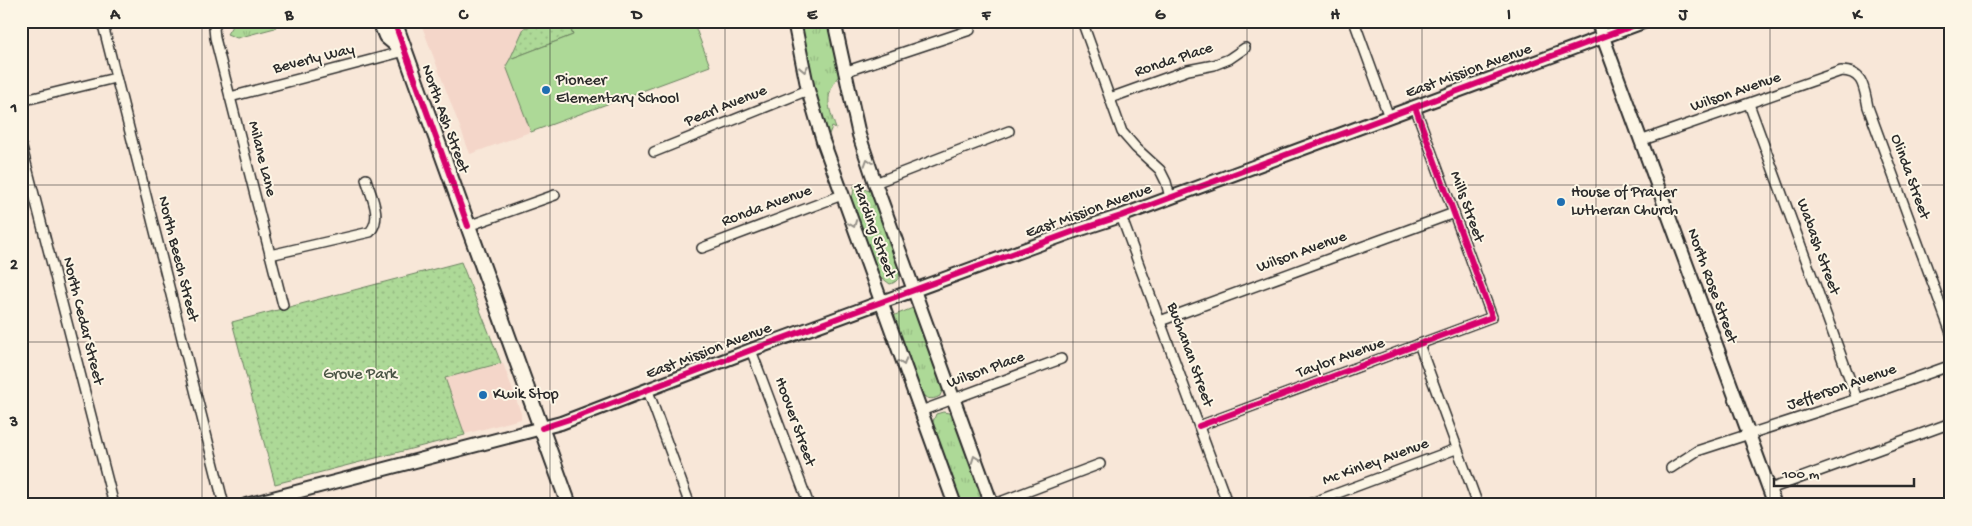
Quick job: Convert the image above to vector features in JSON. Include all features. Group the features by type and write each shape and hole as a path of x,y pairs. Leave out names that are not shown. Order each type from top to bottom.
{"main road":[{"path":"380,21 386,36 405,51"},
{"name":"North Ash Street","path":"396,25 569,505"}],"street":[{"name":"North Beech Street","path":"102,21 224,505"},
{"name":"Milane Lane","path":"218,21 214,28 215,38 283,305"},
{"name":"Harding Street","path":"794,21 808,90 823,141 955,505"},
{"name":"Harding Street","path":"834,21 859,135 992,505"},
{"path":"1082,21 1122,132 1160,170 1170,197"},
{"path":"1354,21 1389,116"},
{"name":"North Rose Street","path":"1597,21 1775,505"},
{"name":"East Mission Avenue","path":"246,505 542,428 648,391 751,350 1065,234 1121,216 1646,21"},
{"path":"844,72 970,30"},
{"name":"Ronda Place","path":"1110,98 1188,70 1214,65 1229,59 1245,48"},
{"name":"Beverly Way","path":"230,97 405,51"},
{"name":"Wilson Avenue","path":"1640,141 1841,71"},
{"name":"Olinda Street","path":"1841,71 1847,71 1859,76 1864,83 1868,107 1951,333"},
{"path":"21,101 115,78"},
{"name":"Pearl Avenue","path":"654,152 808,90"},
{"name":"Wabash Street","path":"1749,104 1858,399"},
{"name":"Mills Street","path":"1415,107 1492,317"},
{"path":"875,183 1009,132"},
{"name":"North Cedar Street","path":"21,144 114,505"},
{"path":"270,255 370,232 375,227 377,217 366,179"},
{"path":"468,226 555,195"},
{"name":"Ronda Avenue","path":"702,248 842,196"},
{"name":"Wilson Avenue","path":"1160,321 1454,213"},
{"name":"Buchanan Street","path":"1121,216 1228,505"},
{"name":"Taylor Avenue","path":"1199,426 1492,317"},
{"path":"1419,344 1478,505"},
{"name":"Hoover Street","path":"751,350 808,505"},
{"name":"Wilson Place","path":"921,411 1061,359"},
{"name":"Jefferson Avenue","path":"1670,468 1697,451 1858,399 1948,365"},
{"path":"648,391 690,505"},
{"path":"1770,490 1951,423"},
{"name":"Mc Kinley Avenue","path":"1306,505 1456,449"},
{"path":"992,505 1100,464"}],"shaded area":[{"name":"Pioneer Elementary School","path":"420,21 693,21 710,66 470,154"},
{"name":"Kwik Stop","path":"503,363 521,413 521,419 465,434 445,378"}],"green space":[{"path":"251,21 269,21 276,25 275,28 237,38 227,34 232,26"},
{"path":"543,21 567,21 573,35 510,59 524,28"},
{"path":"568,21 693,21 710,66 531,132 506,66 510,59 573,35"},
{"path":"799,21 828,21 839,75 829,95 829,107 836,129 832,127 827,139"},
{"path":"860,184 866,190 872,191 901,270 897,279 890,284 882,278 879,279 849,197 853,195 854,186"},
{"name":"Grove Park","path":"461,262 501,363 445,378 465,435 275,484 232,322"},
{"path":"913,308 917,312 944,386 940,396 931,399 919,391 894,320 895,315"},
{"path":"943,412 955,417 982,492 976,502 970,504 960,501 932,424 936,414"}],"cycle path":[{"path":"394,21 468,226"},
{"path":"542,428 579,416 751,350 1072,232 1121,216 1646,21"},
{"path":"1199,426 1492,317 1415,107"}],"place":[{"name":"Pioneer Elementary School","path":"546,90"},
{"name":"House of Prayer Lutheran Church","path":"1561,202"},
{"name":"Kwik Stop","path":"483,395"}]}
